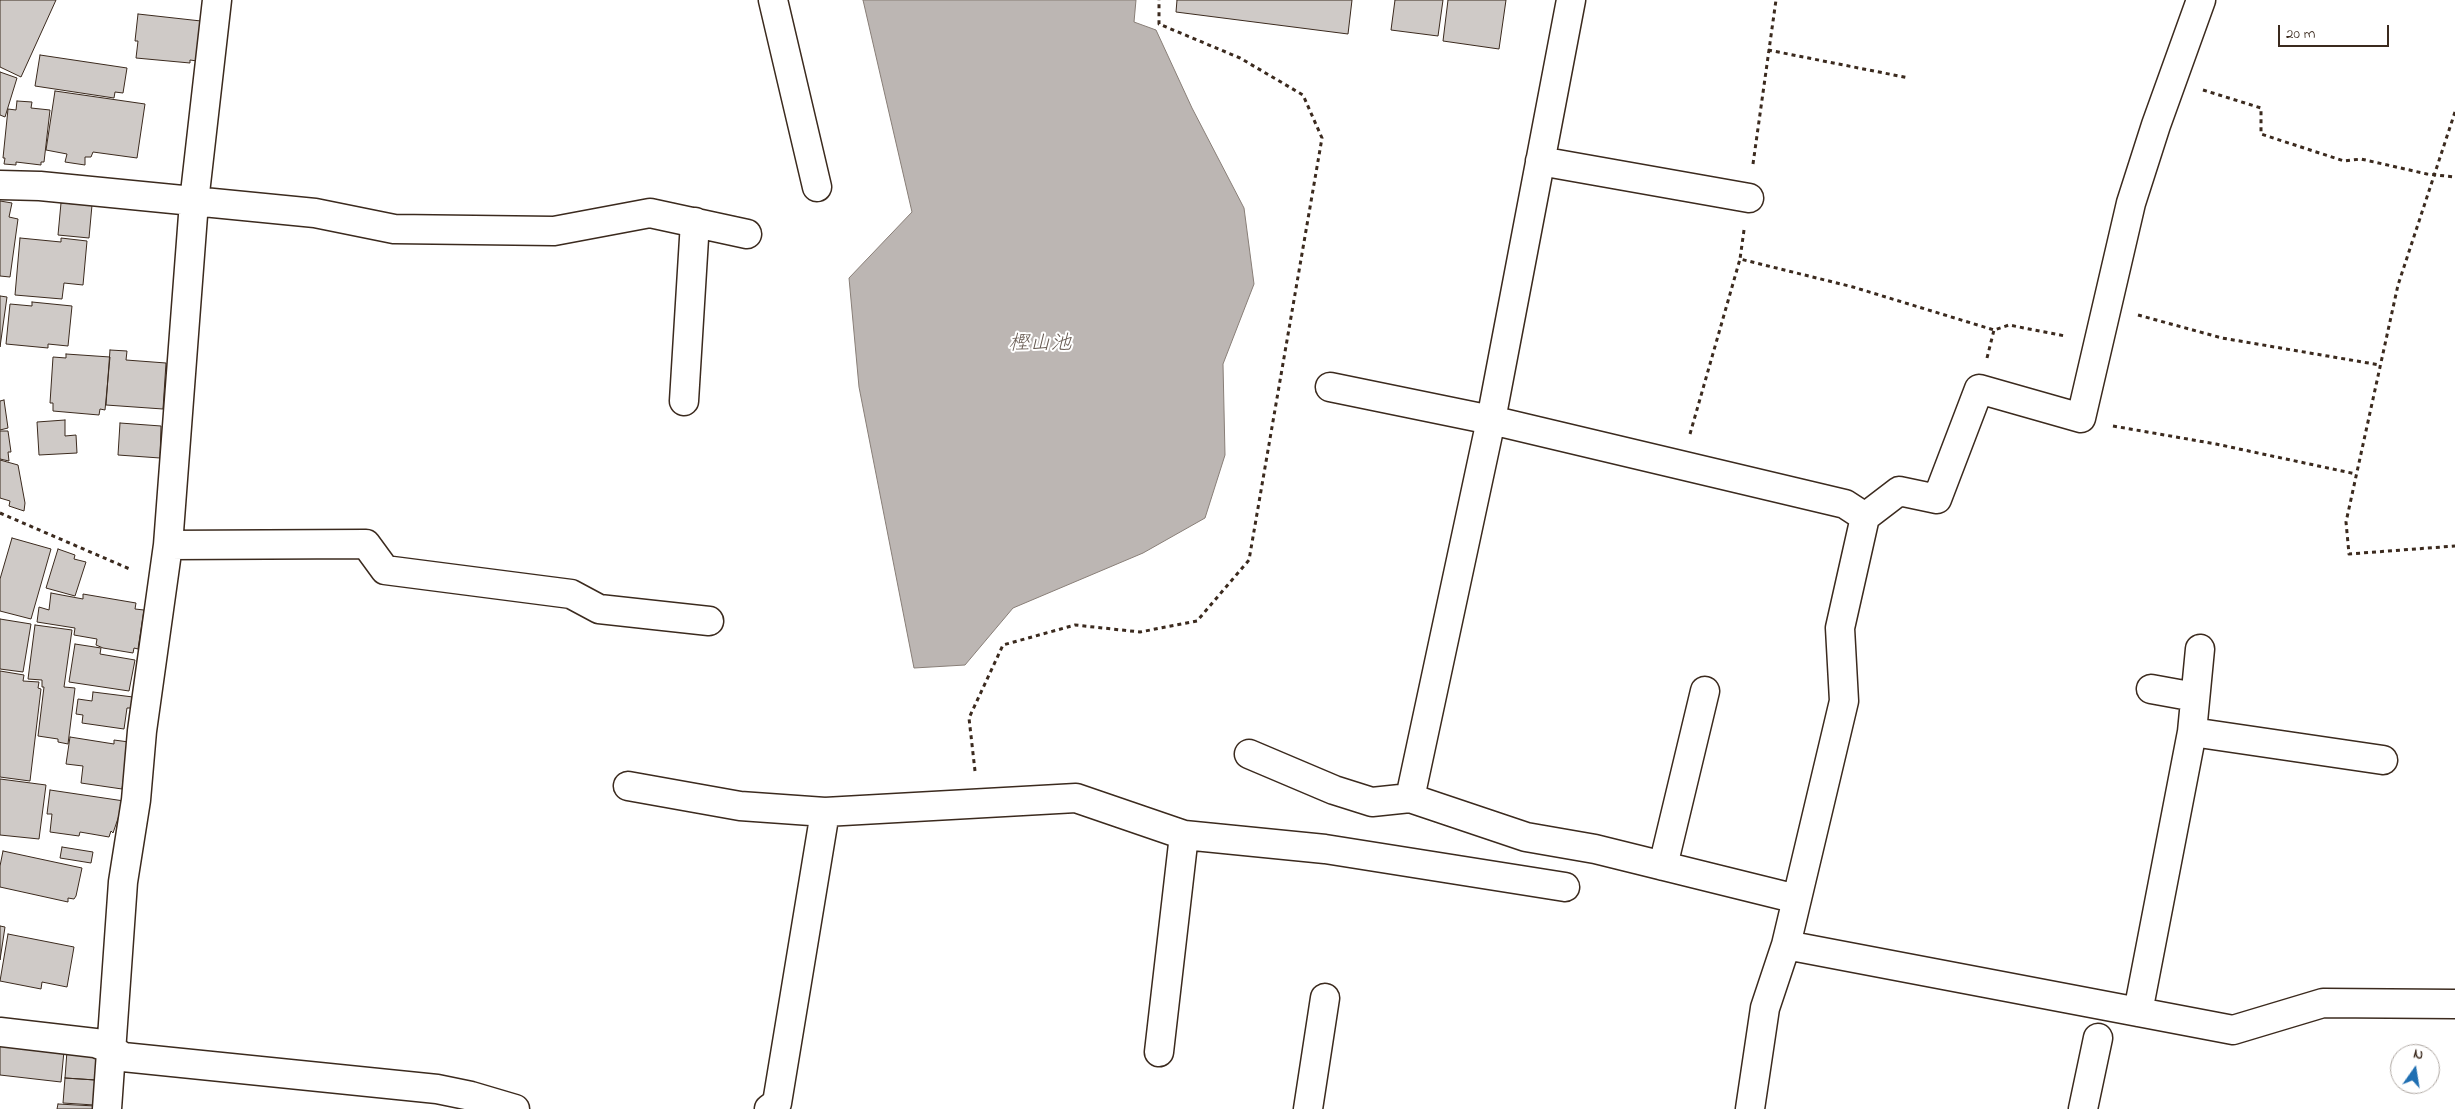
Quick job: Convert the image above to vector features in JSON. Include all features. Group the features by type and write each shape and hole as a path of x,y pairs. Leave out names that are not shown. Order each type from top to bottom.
{"street":[{"path":"107,1109 123,882 136,800 142,731 168,545 194,202 217,0"},
{"path":"773,0 816,187"},
{"path":"1410,798 1491,420 1571,0"},
{"path":"1750,1109 1764,1008 1786,945 1844,701 1840,628 1865,517 1899,491 1937,499 1979,390 2081,418 2131,203 2201,0"},
{"path":"1540,161 1749,198"},
{"path":"0,185 40,186 316,213 394,229 554,231 650,213 747,234"},
{"path":"684,401 695,222"},
{"path":"1330,387 1491,420 1845,504 1865,517"},
{"path":"168,545 366,544 385,570 571,594 599,609 709,622"},
{"path":"2138,1012 2192,732 2200,649"},
{"path":"2151,689 2195,697"},
{"path":"1663,866 1705,691"},
{"path":"2192,732 2383,760"},
{"path":"1250,754 1334,790 1372,802 1410,798 1526,837 1595,849 1796,899"},
{"path":"628,786 740,806 825,812 1076,798 1184,835 1325,849 1565,886"},
{"path":"769,1109 777,1103 825,812"},
{"path":"1159,1052 1184,835"},
{"path":"1786,945 2233,1030 2323,1003 2455,1004"},
{"path":"1308,1109 1325,998"},
{"path":"0,1032 95,1043 112,1049 123,1057 437,1089 471,1096 515,1109"},
{"path":"2083,1109 2098,1038"}],"path":[{"path":"979,804 969,718 1003,645 1075,625 1140,632 1197,621 1250,560 1322,138 1303,95 1240,58 1159,24 1159,0"},
{"path":"1682,465 1740,259 1776,0"},
{"path":"1768,50 1909,78"},
{"path":"2172,81 2261,108 2261,134 2344,161 2361,159 2434,175 2455,177"},
{"path":"2455,112 2398,285 2346,522 2349,554 2455,546"},
{"path":"1740,259 1853,287 1994,330 2010,325 2098,342"},
{"path":"2106,307 2222,338 2380,365"},
{"path":"2081,418 2356,474"},
{"path":"0,513 163,584"}],"water":[{"name":"樫山池","path":"863,0 1136,0 1134,22 1156,30 1192,108 1244,208 1254,284 1223,364 1225,455 1205,518 1143,553 1013,608 965,665 914,668 859,387 849,278 912,212"}],"building":[{"path":"0,0 56,0 21,77 0,67"},
{"path":"1177,0 1352,0 1348,34 1176,12"},
{"path":"1395,0 1443,0 1438,36 1391,30"},
{"path":"1448,0 1506,0 1499,49 1443,41"},
{"path":"138,14 201,21 197,61 190,60 190,63 136,58 138,41 135,41"},
{"path":"40,55 127,68 123,93 115,92 114,98 35,86"},
{"path":"0,72 17,78 5,117 0,115"},
{"path":"55,91 145,104 137,158 93,152 91,157 85,157 85,165 65,162 67,154 46,150"},
{"path":"17,101 32,102 31,108 50,110 44,162 41,162 41,165 16,162 16,165 4,164 8,109 16,110"},
{"path":"0,201 12,203 9,217 18,219 10,277 0,276"},
{"path":"61,203 92,205 89,238 58,235"},
{"path":"20,238 61,242 61,238 87,241 83,285 64,283 62,299 15,295"},
{"path":"0,296 7,297 0,347"},
{"path":"32,302 72,306 68,346 48,344 48,348 6,344 10,304 32,306"},
{"path":"110,350 127,351 126,360 166,363 163,409 106,405"},
{"path":"66,354 110,357 105,410 100,409 99,415 53,411 53,403 50,403 53,357 66,358"},
{"path":"4,400 8,428 0,430 0,401"},
{"path":"65,420 65,436 76,435 77,453 39,455 37,422"},
{"path":"120,423 161,426 160,458 118,455"},
{"path":"0,431 8,431 11,452 8,452 9,461 0,459"},
{"path":"0,460 18,465 25,503 24,511 9,506 10,501 0,498"},
{"path":"12,538 51,549 31,619 0,611 0,579"},
{"path":"58,549 75,555 74,559 86,562 75,596 46,588"},
{"path":"51,593 83,599 83,594 136,603 135,609 144,610 138,649 134,648 133,653 103,648 96,645 97,639 74,635 75,628 37,622 39,607 49,610"},
{"path":"0,619 31,624 23,672 0,669"},
{"path":"35,625 72,630 64,687 75,688 68,744 58,742 58,739 38,736 44,687 42,687 42,680 28,679"},
{"path":"75,644 101,648 100,654 135,660 129,691 69,682"},
{"path":"0,671 24,675 23,681 39,682 38,688 41,689 30,781 0,777"},
{"path":"93,692 133,697 131,708 127,708 124,729 82,723 83,715 76,714 78,699 92,701"},
{"path":"70,737 114,744 114,740 129,742 122,789 81,783 83,766 66,764"},
{"path":"0,779 46,785 39,839 0,835"},
{"path":"50,790 124,801 113,833 111,831 109,837 80,832 79,836 50,832 52,814 47,814"},
{"path":"62,847 93,852 91,863 60,858"},
{"path":"3,851 82,868 76,896 74,899 68,898 68,902 0,887 0,866"},
{"path":"0,926 5,927 0,960"},
{"path":"8,934 74,947 67,987 42,982 41,989 0,981"},
{"path":"0,1044 64,1051 61,1082 0,1075"},
{"path":"67,1051 97,1053 95,1080 65,1078"},
{"path":"65,1078 96,1080 94,1105 63,1103"},
{"path":"58,1104 95,1106 94,1109 57,1109"}]}
